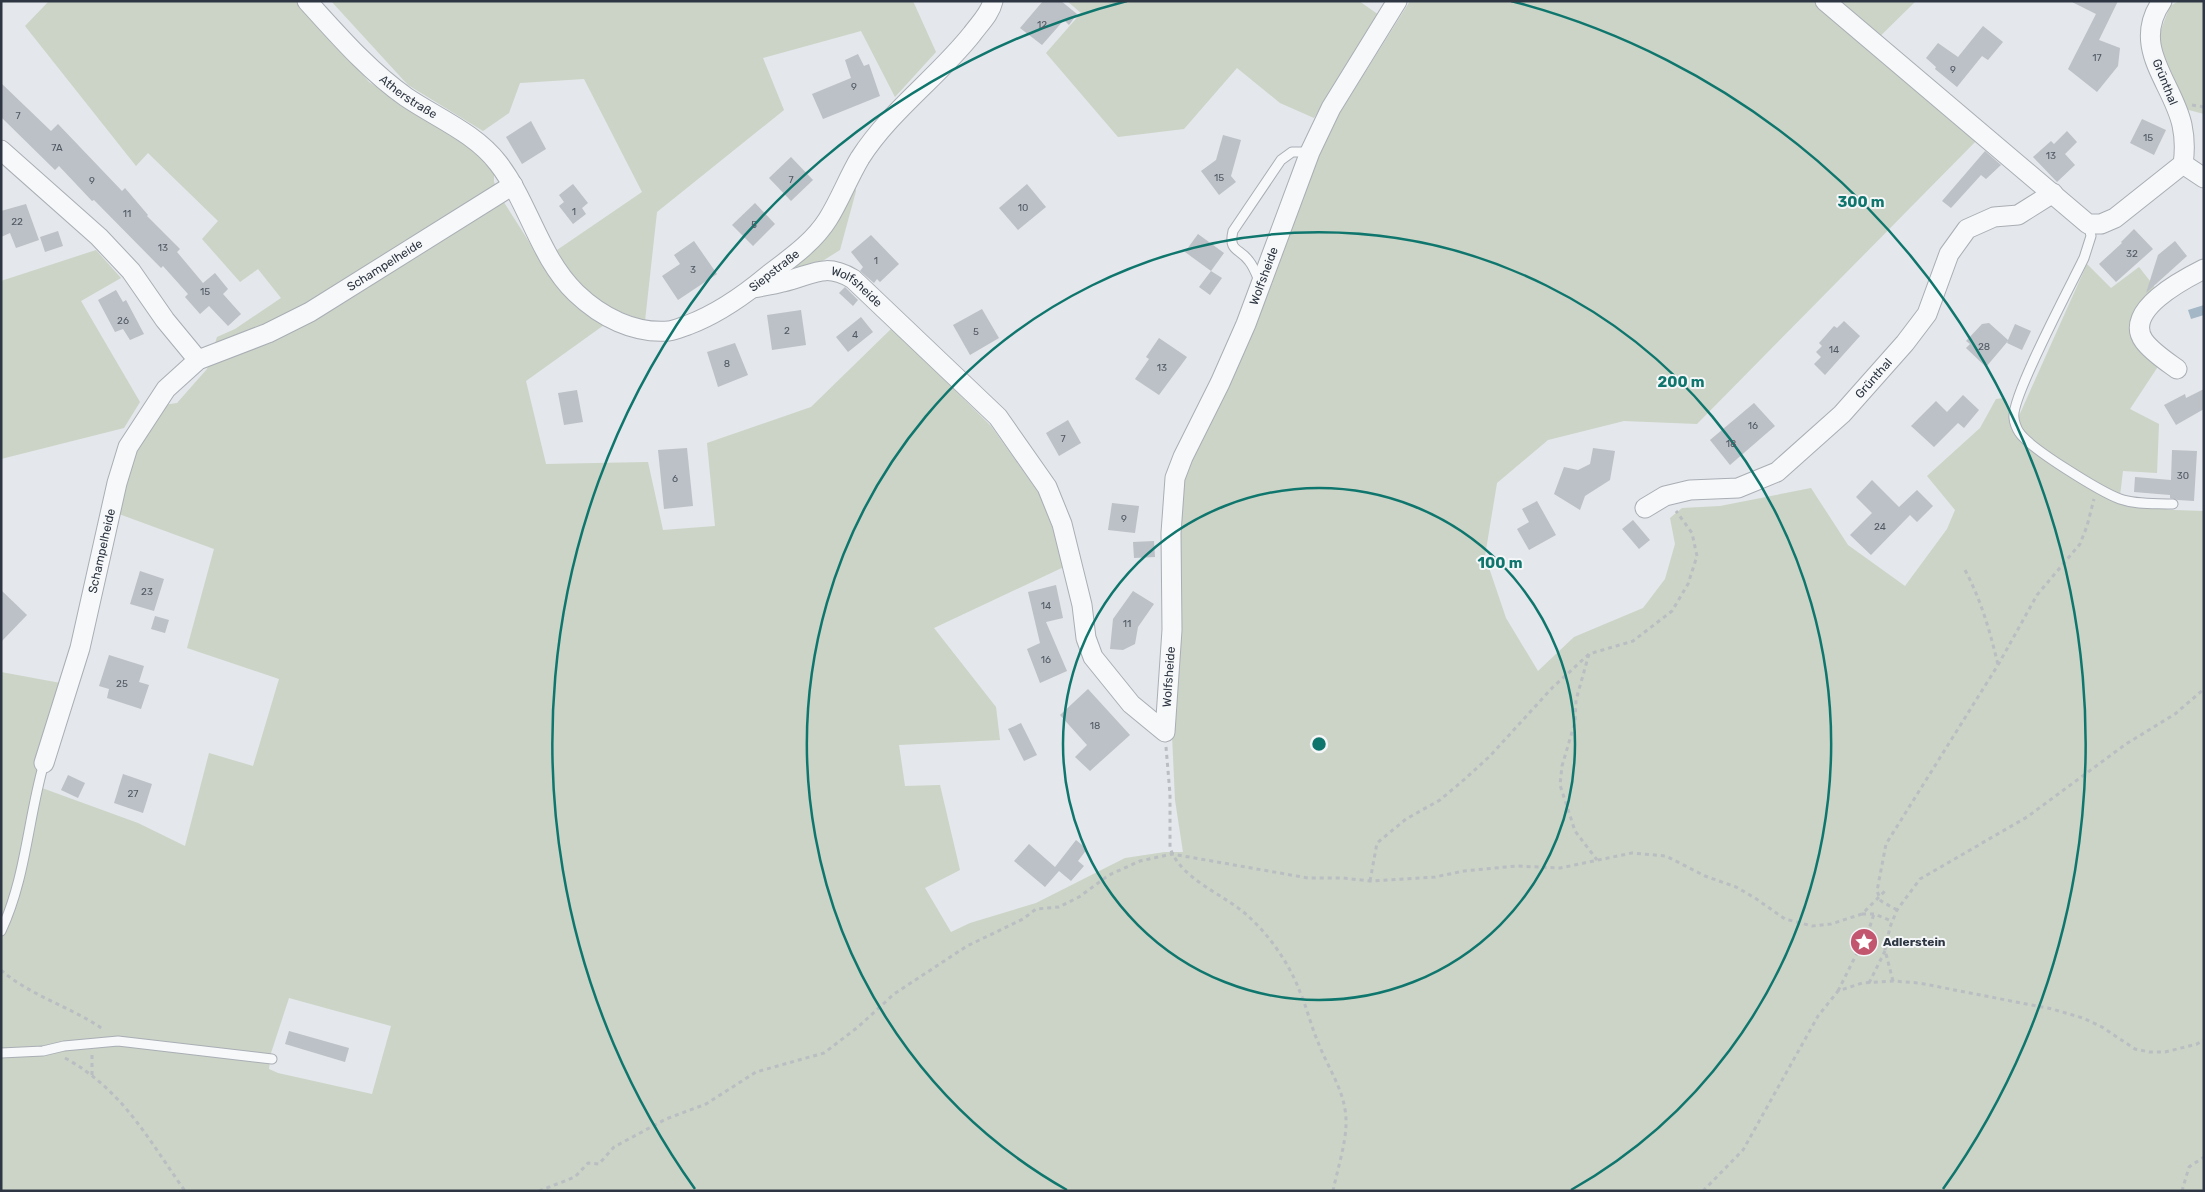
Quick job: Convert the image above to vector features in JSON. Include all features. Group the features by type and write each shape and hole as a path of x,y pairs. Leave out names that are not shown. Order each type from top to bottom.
{"street":[{"name":"Atherstraße","path":"307,1 374,72 405,97 477,142 497,162 512,185"},
{"name":"Siepstraße","path":"512,185 553,264 575,292 599,312 616,321 637,329 671,331 710,316 753,288 806,246 828,219 848,177 868,146 959,50 991,10 993,1"},
{"name":"Wolfsheide","path":"1165,732 1172,630 1171,533 1175,478 1183,456 1242,333 1310,152 1331,108 1397,1"},
{"path":"1825,1 2088,224 2101,224 2115,218 2183,164 2204,178"},
{"name":"Grünthal","path":"2162,1 2155,11 2150,38 2155,65 2182,124 2185,147 2183,164"},
{"path":"1,150 105,244 131,271 165,320 198,360"},
{"name":"Schampelheide","path":"44,762 80,648 117,483 128,447 166,389 198,360 268,333 310,312 512,185"},
{"name":"Grünthal","path":"1646,508 1665,496 1690,490 1738,488 1777,472 1842,414 1905,344 1927,314 1949,254 1966,229 1994,217 2018,216 2053,193"},
{"path":"2176,369 2143,340 2140,329 2142,319 2148,307 2163,293 2204,269"},
{"name":"Wolfsheide","path":"753,288 783,282 822,270 840,272 854,280 998,417 1047,488 1062,524 1082,605 1086,638 1093,657 1131,704 1165,732"}],"lane":[{"path":"1260,284 1248,259 1234,249 1230,240 1232,231 1281,160 1292,152 1310,152"},
{"path":"2088,224 2091,236 2084,258 2021,387 2013,416 2020,433 2049,458 2099,488 2120,499 2135,502 2173,504"},
{"path":"1,931 12,907 18,885 33,802 44,762"},
{"path":"1,1053 43,1051 96,1042 118,1041 272,1059"}],"path":[{"path":"1897,910 1881,901 1877,891 1886,844 1998,665 2037,595 2080,544 2099,488"},
{"path":"1370,881 1377,843 1406,819 1440,800 1466,778 1490,756 1552,688 1589,654 1633,641 1672,611 1688,584 1698,556 1692,533 1665,496"},
{"path":"1965,570 1976,591 1990,630 1998,665"},
{"path":"1589,654 1576,700 1575,722 1562,766 1560,785 1575,831 1597,860"},
{"path":"1869,983 1885,950 1892,921 1897,910 1920,879 2027,817 2126,744 2175,714 2204,689"},
{"path":"1165,732 1170,794 1170,848 1172,854 1185,871 1248,916 1265,934 1300,990 1318,1043 1343,1096 1346,1124 1333,1191"},
{"path":"539,1191 575,1177 588,1163 599,1164 614,1147 666,1120 706,1104 756,1072 824,1053 858,1027 894,994 967,946 1023,919 1036,909 1059,908 1079,897 1109,875 1140,860 1172,854 1308,878 1343,878 1370,881 1435,877 1464,871 1516,866 1560,868 1632,853 1666,856 1705,876 1736,887 1786,918 1812,926 1831,924 1862,914 1874,914 1892,921"},
{"path":"1862,914 1886,890"},
{"path":"1703,1191 1743,1150 1818,1016 1838,991 1869,929 1874,914"},
{"path":"1885,950 1893,981"},
{"path":"1,970 14,982 81,1014 118,1041"},
{"path":"1838,991 1869,983 1893,981 1919,983 2052,1009 2083,1018 2102,1027 2135,1049 2149,1052 2164,1052 2197,1044 2204,1040"},
{"path":"92,1076 91,1058 96,1042"},
{"path":"43,1051 64,1058 92,1076 114,1094 137,1122 184,1191"},
{"path":"2182,1191 2189,1167 2204,1157"}],"green space":[{"path":"49,1 299,1 369,82 462,142 486,160 494,172 494,182 505,204 540,259 604,325 526,381 546,464 648,462 663,530 715,526 707,443 811,407 892,328 991,426 1041,496 1066,566 934,628 996,707 1000,740 899,745 905,786 940,785 960,870 925,888 951,932 970,923 1036,903 1125,858 1165,852 1183,852 1175,800 1172,734 1181,482 1318,159 1339,114 1410,1 1916,1 1868,48 1979,138 1697,424 1624,421 1548,440 1497,483 1485,556 1506,618 1538,671 1574,637 1643,608 1665,579 1675,544 1670,518 1682,508 1720,506 1811,488 1848,545 1905,586 1947,529 1955,510 1927,476 1980,428 1996,399 2004,398 2014,427 2087,264 2111,288 2139,267 2157,290 2131,324 2133,340 2159,365 2130,409 2159,424 2157,473 2123,471 2119,504 2204,511 2204,1191 1,1191 1,672 66,684 42,788 138,823 185,846 209,753 253,766 279,679 187,648 214,549 119,514 127,465 163,405 177,403 207,369 217,337 235,329 281,298 258,269 240,282 202,239 218,221 148,153 136,166 25,26","holes":["289,998 391,1026 372,1094 278,1073 269,1069 271,1053"]},
{"path":"331,1 913,1 936,52 895,97 861,31 763,58 784,110 657,212 645,321 605,306 576,285 557,250 642,192 584,79 520,83 509,113 483,131 408,85"},
{"path":"1067,1 1359,1 1379,15 1314,118 1280,103 1237,68 1184,129 1118,137 1046,53 1081,13"},
{"path":"2179,1 2204,1 2204,114 2185,109 2164,61 2159,35 2170,6"},
{"path":"855,184 856,191 840,250 816,265 784,273"},
{"path":"96,250 121,278 81,301 140,402 124,428 1,459 1,281"}],"water":[{"path":"2204,305 2204,315 2191,319 2188,310"}],"building":[{"path":"1043,1 1061,1 1077,14 1069,25 1064,20 1042,45 1020,28"},
{"path":"2070,1 2118,1 2099,40 2120,48 2118,66 2097,92 2068,69 2096,14"},
{"path":"1983,26 2003,42 1988,60 1982,56 1957,87 1935,69 1936,67 1926,58 1938,43 1958,57"},
{"path":"858,54 864,66 869,64 880,96 823,119 812,94 851,78 845,60"},
{"path":"1,83 51,131 58,124 122,191 125,188 147,216 180,249 177,252 203,283 215,273 228,289 223,294 241,314 228,326 209,306 200,314 185,297 188,294 163,266 161,268 59,166 55,170 1,117"},
{"path":"2142,119 2166,130 2154,155 2130,143"},
{"path":"531,121 546,149 522,164 506,137"},
{"path":"2067,131 2077,142 2065,154 2075,165 2057,182 2033,157 2051,141 2054,144"},
{"path":"1223,135 1241,140 1231,176 1236,182 1219,195 1201,171 1216,160"},
{"path":"1985,151 2001,165 1986,179 1981,175 1951,208 1942,201"},
{"path":"791,157 813,180 791,201 769,178"},
{"path":"573,184 588,203 582,208 586,214 573,224 559,206 564,202 559,195"},
{"path":"1027,184 1046,207 1018,230 999,208"},
{"path":"755,203 775,224 753,246 732,225"},
{"path":"26,204 39,240 16,248 10,233 1,237 1,211"},
{"path":"2134,229 2153,249 2116,282 2099,264"},
{"path":"58,231 63,246 45,252 40,237"},
{"path":"1198,234 1224,253 1211,271 1185,252"},
{"path":"871,235 899,264 880,282 877,279 874,283 860,271 863,267 851,252"},
{"path":"694,241 717,274 678,300 662,276 680,264 674,255"},
{"path":"2175,241 2187,256 2146,293 2158,255"},
{"path":"1211,271 1222,278 1210,295 1199,287"},
{"path":"845,287 858,300 853,306 839,293"},
{"path":"116,290 123,302 126,300 144,334 130,340 123,329 115,332 98,300"},
{"path":"982,309 999,338 970,355 953,325"},
{"path":"801,310 806,345 772,350 767,315"},
{"path":"861,317 873,332 848,352 836,337"},
{"path":"1844,321 1860,336 1825,375 1814,364 1821,357 1816,352 1822,346 1819,343 1834,326 1837,328"},
{"path":"1989,323 2008,340 2015,324 2031,331 2022,350 2007,343 2008,341 1986,367 1966,348 1970,344 1966,341 1982,324"},
{"path":"1159,338 1187,357 1159,395 1135,379 1149,359 1146,357"},
{"path":"735,343 748,375 718,387 707,352"},
{"path":"2204,389 2204,409 2176,425 2164,405 2185,394 2186,398"},
{"path":"577,390 583,422 564,425 558,393"},
{"path":"1963,395 1979,410 1964,428 1958,423 1934,447 1911,426 1936,401 1947,412"},
{"path":"1754,403 1775,426 1730,465 1710,440"},
{"path":"1068,420 1081,443 1059,456 1046,433"},
{"path":"687,448 693,506 664,509 658,450"},
{"path":"1593,448 1615,451 1610,480 1585,496 1580,510 1554,494 1564,467 1578,470 1590,464"},
{"path":"2172,450 2197,451 2194,501 2170,498 2170,495 2134,492 2135,477 2171,480"},
{"path":"1872,480 1899,507 1917,490 1933,506 1917,522 1910,515 1871,555 1850,535 1872,513 1856,497"},
{"path":"1537,501 1556,535 1529,550 1517,529 1529,522 1522,509"},
{"path":"1112,503 1139,506 1135,533 1108,530"},
{"path":"1633,520 1650,540 1639,549 1622,529"},
{"path":"1154,541 1155,557 1134,558 1133,542"},
{"path":"140,571 164,579 154,611 130,604"},
{"path":"1056,585 1063,618 1046,622 1067,671 1040,683 1027,649 1040,643 1028,592"},
{"path":"1,590 27,615 1,642"},
{"path":"1133,591 1154,604 1138,627 1135,644 1123,650 1110,649 1113,619"},
{"path":"155,616 169,620 165,633 151,629"},
{"path":"109,655 144,666 139,682 149,685 141,709 107,698 109,689 99,686"},
{"path":"1088,689 1130,735 1090,771 1075,757 1087,745 1060,715"},
{"path":"1021,723 1037,755 1024,761 1008,729"},
{"path":"123,774 152,784 143,813 114,803"},
{"path":"68,775 85,783 78,798 61,790"},
{"path":"1076,840 1087,849 1078,861 1084,866 1071,881 1059,871 1045,887 1014,861 1029,844 1055,867"},
{"path":"289,1031 349,1048 345,1062 285,1044"}],"place":[{"name":"Adlerstein","path":"1864,942"}]}
